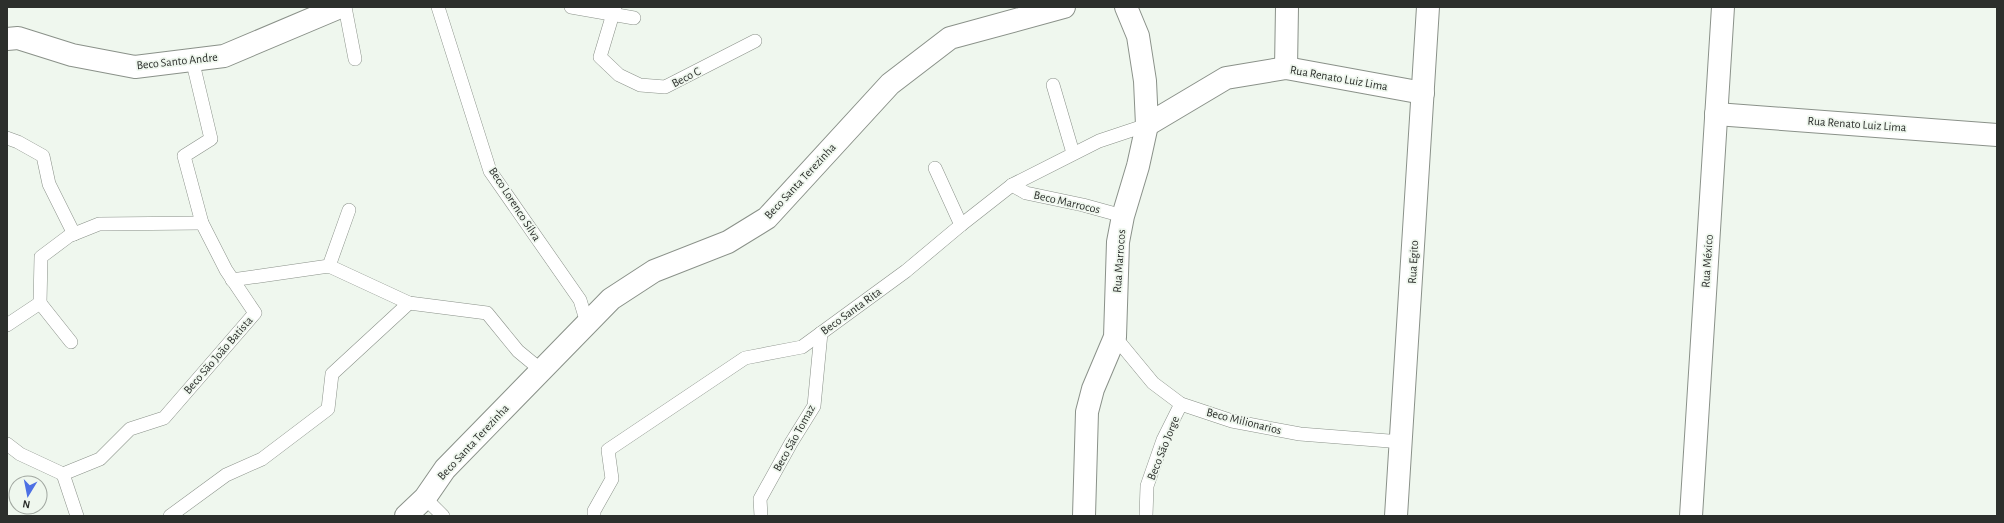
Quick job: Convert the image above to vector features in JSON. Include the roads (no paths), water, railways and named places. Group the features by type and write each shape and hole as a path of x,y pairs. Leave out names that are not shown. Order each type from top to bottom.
{"street":[{"name":"Beco Santo Andre","path":"7,39 18,38 72,55 135,67 224,56 340,7"},
{"name":"Beco Santa Terezinha","path":"406,516 425,498 445,469 611,299 654,271 728,242 767,218 890,84 950,38 1064,7"},
{"name":"Rua Marrocos","path":"1084,516 1087,412 1093,389 1115,337 1118,242 1123,216 1138,166 1148,125 1145,81 1138,36 1126,7"},
{"path":"1286,68 1287,7"},
{"name":"Rua Egito","path":"1396,516 1402,442 1428,7"},
{"name":"Rua México","path":"1691,516 1723,7"},
{"name":"Rua Renato Luiz Lima","path":"1148,125 1226,78 1286,68 1423,93"},
{"name":"Rua Renato Luiz Lima","path":"1716,114 1997,135"}],"lane":[{"path":"345,7 355,59"},
{"name":"Beco Lorenco Silva","path":"438,7 490,172 580,300 587,323"},
{"path":"571,7 613,11 634,18"},
{"name":"Beco C","path":"613,11 600,57 619,75 640,85 665,87 755,40"},
{"name":"Beco São João Batista","path":"63,474 100,459 130,429 164,418 254,313 232,280 202,223 184,156 211,139 192,60"},
{"path":"1053,85 1073,153"},
{"name":"Beco Santa Rita","path":"594,516 594,510 612,479 608,450 745,358 802,347 906,271 961,224 1012,185 1099,141 1148,125"},
{"path":"7,138 18,142 43,156 49,184 74,234"},
{"path":"935,168 961,224"},
{"name":"Beco Marrocos","path":"1012,185 1026,193 1123,216"},
{"path":"329,266 349,210"},
{"path":"70,342 40,303 41,257 74,234 99,224 202,223"},
{"path":"232,280 329,266 409,302 487,312 518,351 541,370"},
{"path":"170,516 226,475 262,458 328,410 332,374 409,302"},
{"path":"7,325 40,303"},
{"name":"Beco São Tomaz","path":"760,516 760,499 791,443 814,406 821,333"},
{"name":"Beco Milionarios","path":"1115,337 1153,383 1181,404 1232,421 1300,434 1402,442"},
{"name":"Beco São Jorge","path":"1146,516 1147,486 1163,440 1181,404"},
{"path":"7,444 20,454 63,474 77,516"},
{"path":"425,498 443,516"}]}
